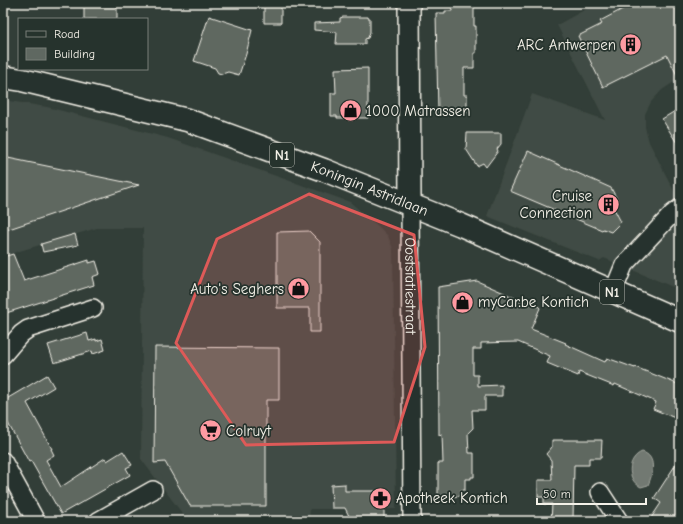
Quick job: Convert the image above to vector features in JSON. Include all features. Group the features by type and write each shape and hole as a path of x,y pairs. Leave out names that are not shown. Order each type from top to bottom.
{"main road":[{"name":"Koningin Astridlaan","path":"3,77 22,80 187,120 324,170 410,205 680,321"}],"street":[{"name":"Ooststatiestraat","path":"409,3 412,521"},
{"path":"613,292 624,265 668,218 680,208"},
{"path":"3,355 28,328 93,308"},
{"path":"3,460 36,521"},
{"path":"98,521 153,490"},
{"path":"600,492 619,521"}],"highlighted area":[{"path":"309,194 414,235 425,347 394,442 246,445 176,343 217,239"}],"shaded area":[{"path":"597,3 680,3 680,78 662,90 651,102 645,114 645,127 649,142 679,201 680,200 680,290 604,258 599,261 487,216 532,94 605,120 557,25"},
{"path":"3,100 47,107 168,138 350,202 388,236 393,249 396,509 310,509 309,521 188,521 141,459 143,228 97,228 3,256"},
{"path":"642,452 650,457 652,461 652,471 648,485 641,487 636,484 630,469 633,459"}],"building":[{"path":"84,3 117,3 117,18 84,18"},
{"path":"264,3 281,3 281,23 264,23"},
{"path":"452,3 474,3 476,53 474,53 474,68 464,68 464,95 467,95 467,113 438,113 436,13 452,11"},
{"name":"ARC Antwerpen","path":"634,3 680,3 680,81 667,55 603,87 578,36 602,24 600,21"},
{"path":"209,16 252,30 239,75 228,72 222,74 218,73 215,68 194,61"},
{"path":"340,18 370,18 370,32 368,38 365,39 365,44 336,44 337,32 314,30 314,23 340,22"},
{"path":"368,68 368,118 337,118 337,116 331,116 331,93 336,93 335,69"},
{"path":"680,108 680,148 662,119"},
{"path":"467,133 501,133 501,144 497,149 498,151 486,167 483,163 477,166 466,149"},
{"path":"528,151 611,188 618,201 609,199 621,222 611,232 602,230 510,191"},
{"path":"3,157 139,185 3,231"},
{"name":"Auto's Seghers","path":"309,231 320,242 320,332 310,332 310,308 277,308 277,232"},
{"path":"75,234 78,245 43,252 41,244"},
{"path":"13,254 24,281 89,260 89,263 96,261 100,274 92,277 94,285 3,314 3,257"},
{"path":"477,281 529,304 535,303 540,308 531,329 566,343 565,344 605,362 607,358 635,367 680,385 680,420 653,409 656,402 615,384 614,386 579,372 578,376 547,363 550,356 518,342 481,343 481,349 473,349 473,375 478,375 478,386 502,385 502,396 485,396 485,410 472,410 473,428 468,433 469,453 474,453 474,477 471,477 471,479 465,479 465,490 461,490 460,496 438,498 438,463 443,463 442,434 439,435 438,287"},
{"path":"87,333 89,341 102,339 105,350 93,354 92,351 54,363 48,345"},
{"name":"Colruyt","path":"155,347 279,348 279,400 266,400 266,506 190,506 165,462 154,463"},
{"path":"47,375 54,387 27,403 52,449 54,455 46,460 61,487 105,458 107,461 123,451 132,465 126,468 130,475 61,514 31,461 29,462 3,414 3,401"},
{"path":"552,440 602,440 601,458 589,458 589,465 574,465 573,521 551,521 552,504 544,504 544,497 538,497 538,480 552,480 551,460 546,454 552,447"},
{"path":"680,458 680,521 649,521 661,503 654,498"},
{"path":"345,484 345,491 375,491 375,494 384,494 384,520 351,520 345,508 332,508 331,485"}],"place":[{"name":"ARC Antwerpen","path":"631,45"},
{"name":"1000 Matrassen","path":"350,111"},
{"name":"Cruise Connection","path":"608,205"},
{"name":"Auto's Seghers","path":"299,289"},
{"name":"myCar.be Kontich","path":"463,302"},
{"name":"Colruyt","path":"210,431"},
{"name":"Apotheek Kontich","path":"381,498"}]}
